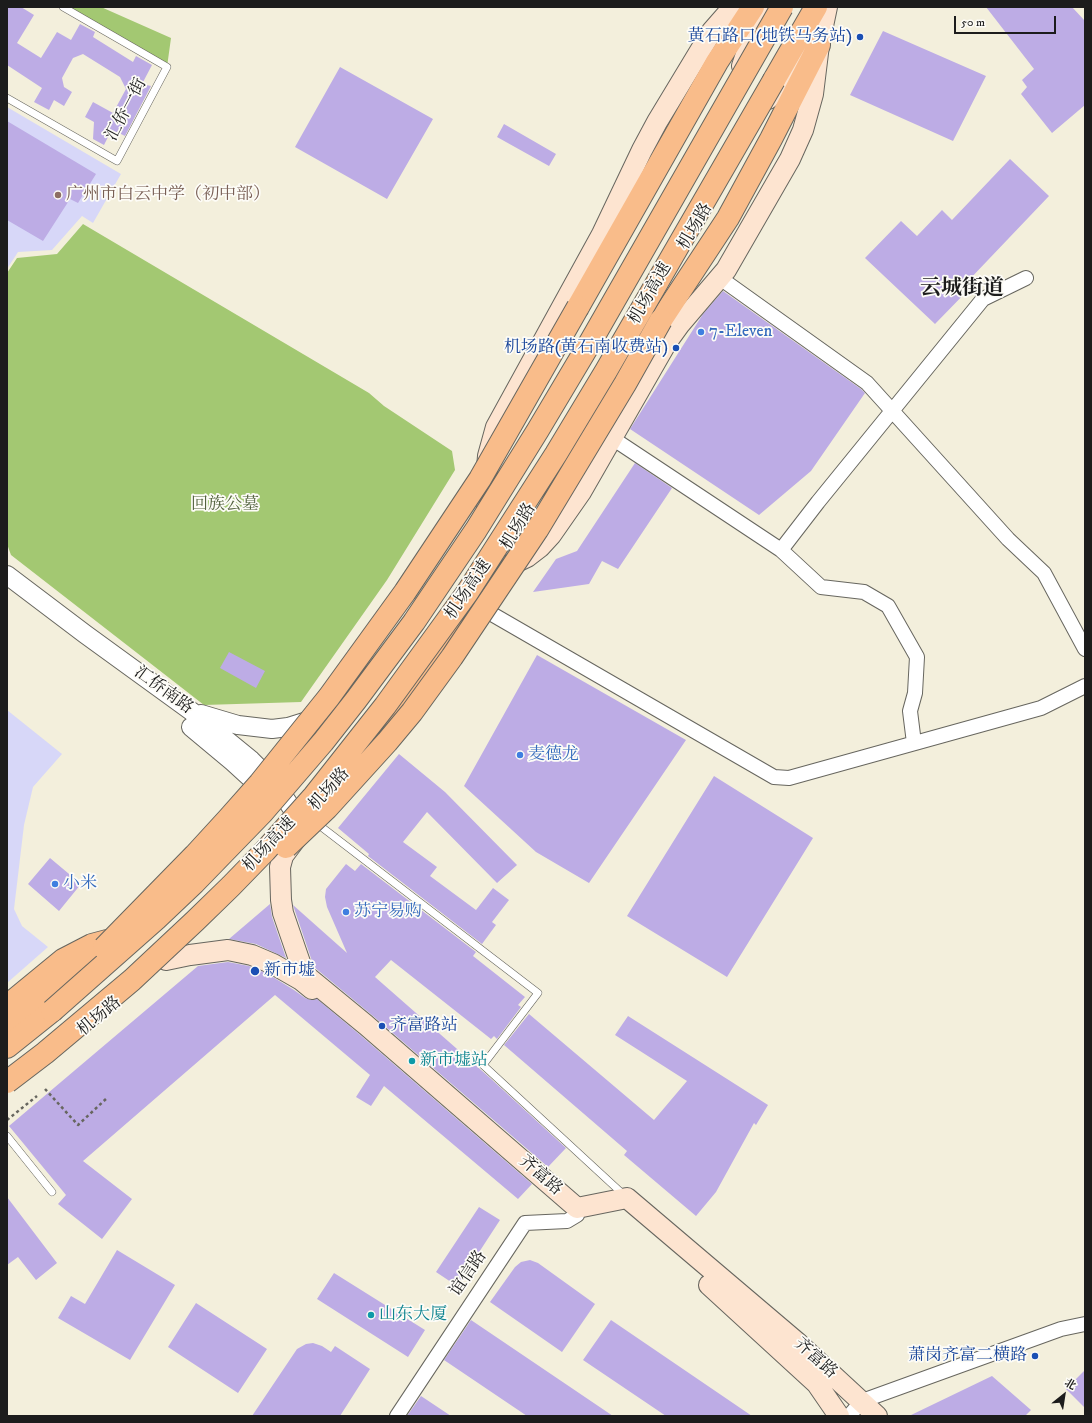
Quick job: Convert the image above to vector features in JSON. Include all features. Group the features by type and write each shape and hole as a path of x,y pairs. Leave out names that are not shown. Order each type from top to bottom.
{"highway":[{"path":"52,1011 116,934 195,855 260,783 329,697 405,592 476,485 717,62 753,7"},
{"path":"7,1031 118,939 187,875 272,790 338,711 409,617 462,541 561,379 739,73 783,7"},
{"name":"机场高速","path":"7,1047 52,1011 194,883 262,813 323,742 356,700 409,628 476,530 542,423 591,341 783,7"},
{"name":"机场高速","path":"7,1082 45,1053 132,980 195,921 290,824 385,706 463,599 530,497 606,371 816,7"},
{"name":"机场路","path":"7,1092 103,1016 166,960 226,902 305,822 323,798 358,759 404,700 440,651 493,571 579,429 768,100 797,47 816,7"},
{"path":"132,980 284,849 310,824 360,773 412,712 457,651 537,530 625,384 661,320 728,218 775,133 819,45"},
{"path":"7,1006 63,960 92,945 118,939"}],"main road":[{"path":"486,503 488,456 496,427 602,234 638,157 657,122 712,31 733,7"},
{"path":"739,73 762,7"},
{"path":"493,571 527,557 551,536 581,492 667,342 680,324 726,270 790,159 803,130 813,94 819,45 827,7"},
{"path":"768,100 819,45 840,7"},
{"name":"齐富路","path":"305,822 283,856 280,867 283,913 304,974 366,1025 577,1212"},
{"name":"齐富路","path":"166,960 228,950 252,955 273,964 301,980 360,1026 577,1212"},
{"path":"577,1212 624,1204"},
{"name":"齐富路","path":"624,1204 799,1344 877,1416"},
{"name":"齐富路","path":"624,1204 817,1384 839,1416"}],"street":[{"path":"720,278 867,383 1008,539 1044,572 1085,649"},
{"path":"781,550 818,502 893,412 983,299 1026,278"},
{"path":"612,438 781,550 821,587 864,592 888,606 917,657 915,693 910,711 914,743"},
{"name":"汇侨南路","path":"7,575 191,711 251,760 272,790"},
{"name":"汇侨南路","path":"7,591 191,727 233,762 272,790 305,822"},
{"path":"472,602 774,776 789,778 1041,708 1085,686"},
{"path":"191,711 238,725 272,728 288,727 338,711"},
{"name":"谊信路","path":"397,1416 525,1223 568,1221 577,1212"},
{"path":"849,1416 862,1401 1061,1329 1085,1324"}],"lane":[{"name":"汇侨一街","path":"7,98 117,161 167,67 63,7"},
{"path":"305,822 538,993 482,1065 624,1204"},
{"path":"7,1136 52,1192"}],"path":[{"path":"46,1089 78,1125 107,1098"},
{"path":"7,1120 37,1096"}],"shaded area":[{"name":"广州市白云中学（初中部）","path":"7,107 121,174 93,223 82,216 52,250 18,252 7,269"},
{"path":"7,710 62,754 33,787 24,825 14,909 22,926 48,947 7,983"}],"green space":[{"path":"63,7 101,7 171,38 167,67"},
{"name":"回族公墓","path":"83,224 369,393 384,406 452,451 455,470 387,580 301,702 204,705 11,555 7,544 7,273 17,258 57,254"}],"building":[{"path":"7,7 21,7 34,15 17,43 41,58 57,32 71,40 80,24 95,32 93,37 133,62 136,56 152,65 142,84 151,86 125,136 117,132 109,135 104,145 93,139 94,122 85,117 93,102 113,113 126,89 120,77 83,54 73,58 62,78 64,87 72,92 64,106 54,100 49,110 34,102 42,88 7,65"},
{"path":"986,7 1072,7 1085,21 1085,105 1052,133 1021,94 1027,87 1022,80 1034,69"},
{"path":"883,31 986,76 953,141 850,95"},
{"path":"340,67 433,119 387,199 295,147"},
{"path":"7,121 96,174 78,203 70,199 43,241 7,220"},
{"path":"504,124 556,154 549,166 497,137"},
{"path":"1010,159 1049,196 968,281 972,286 935,324 865,258 901,221 917,236 942,210 952,220"},
{"path":"723,291 865,393 811,471 759,515 630,429 703,314"},
{"path":"635,463 672,488 618,569 602,561 589,584 533,592 556,559 577,551"},
{"path":"229,652 265,671 256,688 220,668"},
{"path":"537,655 686,740 589,883 536,852 464,786"},
{"path":"399,754 445,792 517,865 497,883 427,812 403,842 437,867 430,876 476,910 493,888 509,900 492,922 496,925 482,944 368,856 369,854 338,828"},
{"path":"714,776 813,838 727,977 627,916"},
{"name":"小米","path":"50,858 81,884 59,911 28,884"},
{"path":"346,864 355,871 361,864 476,952 473,956 525,997 518,1005 521,1007 497,1039 494,1036 491,1039 391,960 375,977 489,1077 566,1148 548,1167 314,967 293,905 347,953 327,907 325,897 326,889"},
{"path":"270,904 272,917 286,958 256,944 229,939"},
{"path":"228,962 249,966 268,974 305,998 311,1000 317,999 532,1184 518,1199 384,1086 371,1106 356,1097 370,1075 275,995 83,1161 132,1199 102,1239 58,1204 66,1195 9,1126 198,966"},
{"path":"529,1014 654,1120 687,1081 615,1035 628,1016 768,1105 756,1125 754,1123 716,1192 696,1216 624,1155 627,1151 504,1045"},
{"path":"7,1197 57,1263 36,1280 18,1257 7,1265"},
{"path":"479,1207 500,1220 457,1286 436,1272"},
{"path":"117,1250 175,1285 130,1360 58,1318 71,1296 85,1304"},
{"path":"530,1260 538,1263 595,1304 562,1352 490,1302 515,1267 521,1262"},
{"name":"山东大厦","path":"334,1273 425,1330 408,1357 317,1299"},
{"path":"196,1303 267,1349 238,1393 168,1347"},
{"path":"471,1320 613,1416 527,1416 444,1360"},
{"path":"611,1320 752,1416 666,1416 583,1360"},
{"path":"313,1343 322,1346 331,1352 335,1346 370,1369 340,1416 252,1416 297,1349 306,1344"},
{"path":"1085,1370 1085,1408 1066,1389"},
{"path":"992,1376 1031,1410 1025,1416 909,1416"},
{"path":"421,1396 451,1416 407,1416"}],"place":[{"name":"黄石路口(地铁马务站)","path":"860,37"},
{"name":"广州市白云中学（初中部）","path":"58,195"},
{"name":"7-Eleven","path":"701,332"},
{"name":"机场路(黄石南收费站)","path":"676,348"},
{"name":"麦德龙","path":"520,755"},
{"name":"小米","path":"55,884"},
{"name":"苏宁易购","path":"346,912"},
{"name":"新市墟","path":"255,971"},
{"name":"齐富路站","path":"382,1026"},
{"name":"新市墟站","path":"412,1061"},
{"name":"山东大厦","path":"371,1315"},
{"name":"萧岗齐富二横路","path":"1035,1356"}],"district":[{"name":"云城街道","path":"962,290"}]}
